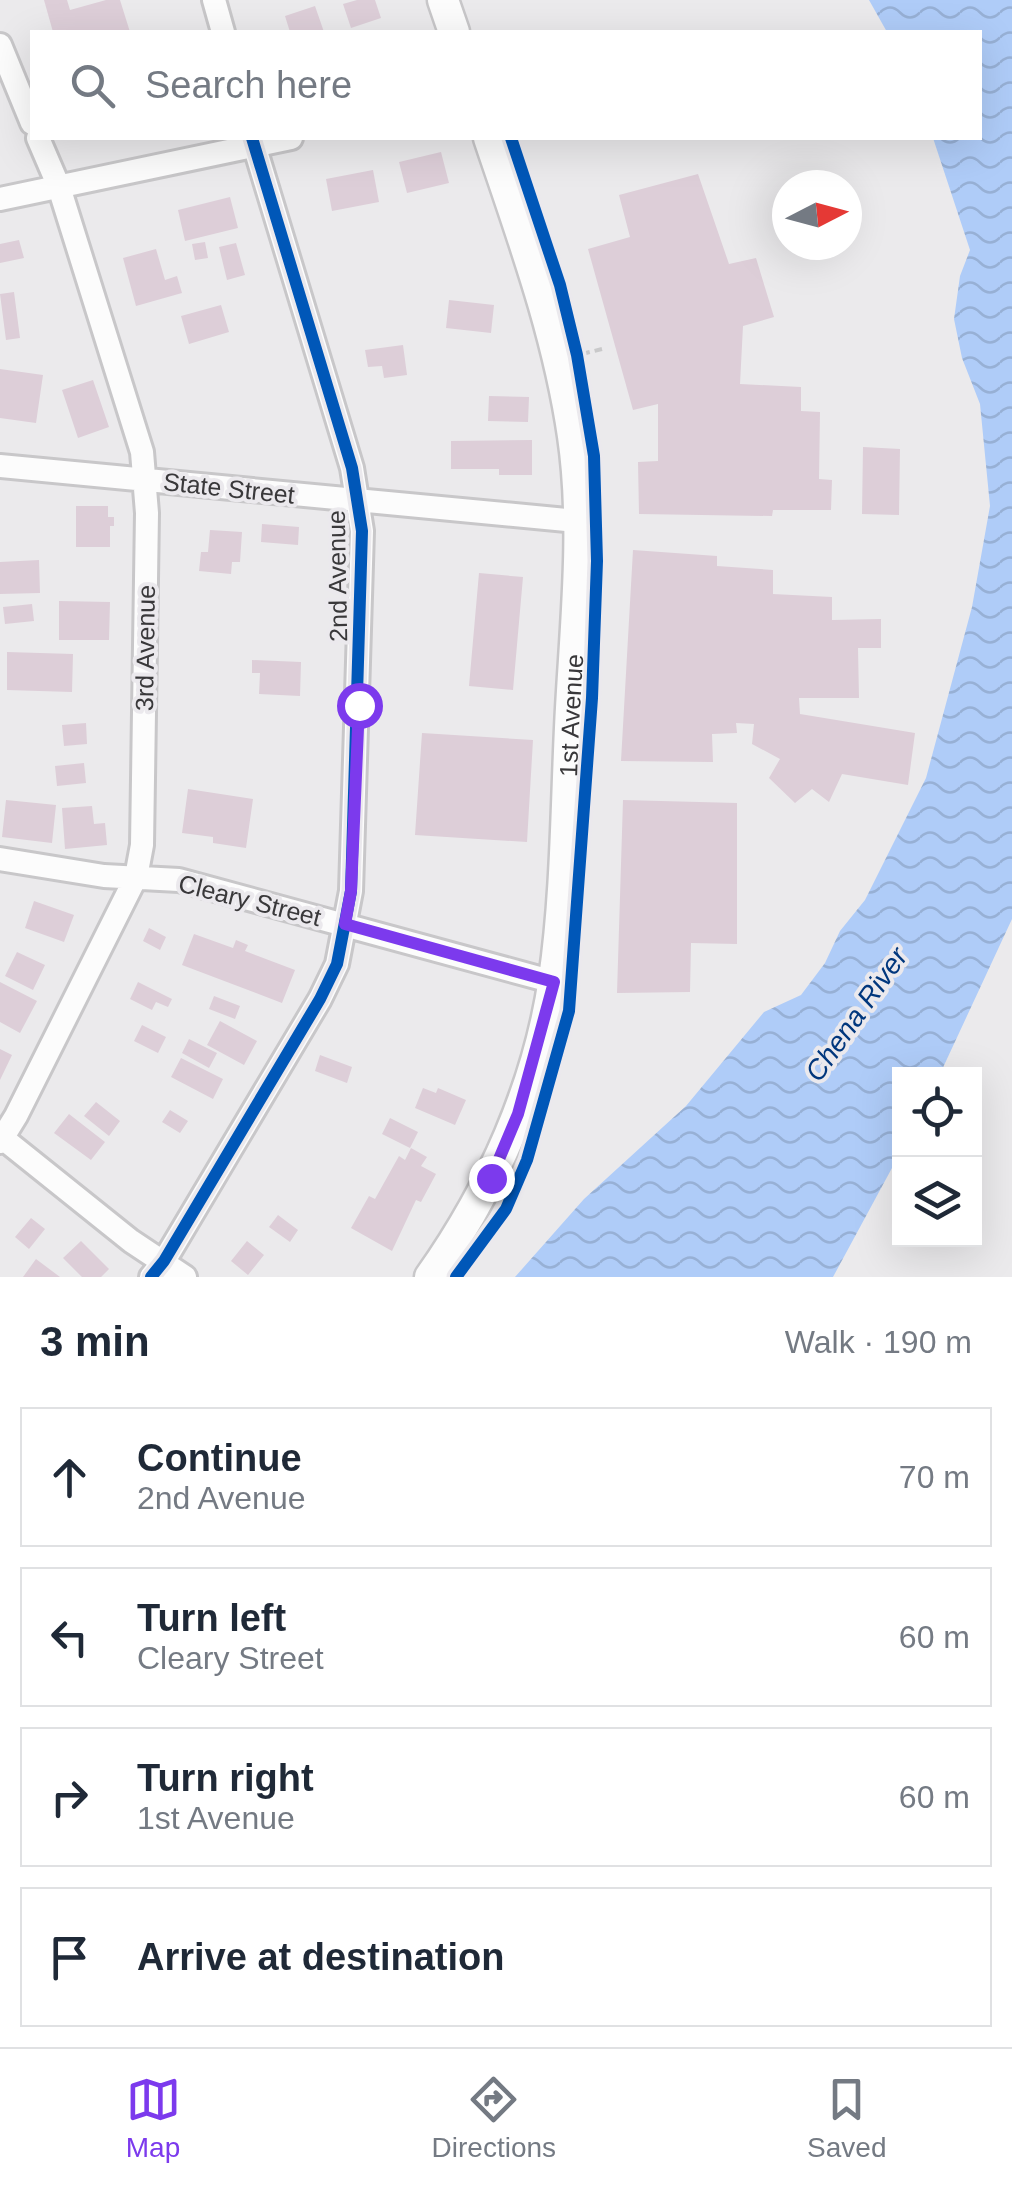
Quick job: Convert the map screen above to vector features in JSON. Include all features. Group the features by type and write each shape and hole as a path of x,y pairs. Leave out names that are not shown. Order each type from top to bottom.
{"street":[{"path":"214,0 222,30"},
{"path":"443,0 453,30"},
{"path":"0,45 30,118"},
{"name":"3rd Avenue","path":"1,1138 136,877 142,826 146,478 142,452 59,186 39,140"},
{"name":"1st Avenue","path":"430,1277 465,1227 498,1162 518,1114 554,982 575,636 574,441 545,305 490,140"},
{"path":"0,198 253,141"},
{"name":"2nd Avenue","path":"158,1269 320,999 337,964 351,891 359,705 362,531 358,498 337,415 253,141"},
{"name":"State Street","path":"0,466 577,521"},
{"name":"Cleary Street","path":"0,859 104,876 179,880 554,982"},
{"path":"1,1138 130,1241 158,1269 185,1277"}],"path":[{"path":"573,337 580,372"},
{"path":"577,355 602,349"}],"water":[{"name":"Chena River","path":"869,0 1012,0 1012,919 943,1067 892,1067 892,1168 833,1277 515,1277 584,1199 686,1106 764,1012 801,995 825,963 840,931 865,900 926,778 972,607 990,506 980,404 962,358 954,319 960,276 970,250 934,140 982,140 982,30 886,30"}],"building":[{"path":"44,0 67,0 70,10 120,0 129,30 52,30"},
{"path":"375,0 381,18 351,28 343,4"},
{"path":"315,6 323,30 289,30 285,16"},
{"path":"441,152 449,183 407,193 399,162"},
{"path":"373,170 379,202 332,211 326,179"},
{"path":"698,174 729,264 756,258 774,317 743,326 740,384 801,387 801,411 820,412 819,479 832,480 831,510 773,510 772,516 639,514 638,462 658,461 658,404 633,410 588,249 630,237 619,195"},
{"path":"230,197 238,228 185,241 178,210"},
{"path":"19,240 24,258 0,263 0,244"},
{"path":"205,242 208,258 195,260 192,244"},
{"path":"236,243 245,275 227,280 219,247"},
{"path":"156,249 165,280 177,276 182,293 136,306 123,258"},
{"path":"14,292 20,338 6,340 0,294"},
{"path":"449,300 494,305 491,333 446,328"},
{"path":"221,305 229,332 189,344 181,316"},
{"path":"403,345 407,375 384,378 382,366 368,367 365,350"},
{"path":"0,369 43,375 36,423 0,418"},
{"path":"93,380 109,427 78,438 62,390"},
{"path":"489,396 529,397 528,422 488,421"},
{"path":"532,440 532,475 499,475 499,469 451,469 451,441"},
{"path":"863,447 900,449 899,515 862,514"},
{"path":"76,506 108,506 108,517 114,517 110,547 76,547"},
{"path":"262,524 299,527 298,545 261,542"},
{"path":"210,530 242,532 240,562 232,562 231,574 199,571 201,552 208,552"},
{"path":"633,550 717,556 717,566 773,570 773,594 832,597 832,620 881,619 881,648 858,648 859,698 799,698 800,714 915,733 908,785 842,774 829,802 812,789 795,803 769,778 780,759 752,744 754,724 736,723 737,733 712,734 713,762 621,761"},
{"path":"39,560 40,593 0,594 0,562"},
{"path":"479,573 523,577 513,690 469,686"},
{"path":"59,601 110,602 109,640 59,640"},
{"path":"32,604 34,621 5,624 3,607"},
{"path":"7,652 73,654 72,692 7,690"},
{"path":"252,660 301,662 300,696 259,694 260,673 252,673"},
{"path":"86,723 87,744 64,746 62,725"},
{"path":"422,733 533,740 527,842 415,835"},
{"path":"84,763 86,783 57,786 55,766"},
{"path":"188,789 253,799 246,848 213,843 213,837 182,833"},
{"path":"6,800 56,805 52,843 2,837"},
{"path":"623,800 737,803 737,944 691,943 690,992 617,993"},
{"path":"92,806 94,824 105,823 107,845 65,849 62,808"},
{"path":"34,901 74,915 64,942 25,928"},
{"path":"149,928 166,937 160,950 143,941"},
{"path":"194,934 233,948 236,940 248,945 245,951 295,970 282,1003 182,965"},
{"path":"17,952 45,965 33,990 5,976"},
{"path":"0,982 37,1001 20,1033 0,1022"},
{"path":"138,982 172,999 168,1007 156,1002 152,1010 130,999"},
{"path":"214,996 240,1006 235,1019 209,1009"},
{"path":"220,1021 257,1041 244,1065 207,1045"},
{"path":"142,1025 166,1037 158,1053 134,1041"},
{"path":"189,1039 217,1053 209,1068 182,1053"},
{"path":"0,1049 12,1055 0,1080"},
{"path":"320,1055 352,1067 347,1083 315,1071"},
{"path":"181,1058 223,1079 213,1099 171,1077"},
{"path":"423,1088 436,1093 438,1088 466,1100 455,1125 415,1108"},
{"path":"96,1102 120,1121 109,1136 84,1116"},
{"path":"170,1110 188,1121 180,1133 162,1122"},
{"path":"69,1114 105,1142 91,1160 54,1133"},
{"path":"390,1118 418,1132 410,1148 382,1134"},
{"path":"411,1148 427,1157 421,1166 436,1174 421,1202 416,1200 392,1251 351,1228 369,1196 375,1199 399,1156 405,1160"},
{"path":"278,1215 298,1230 290,1242 269,1227"},
{"path":"31,1218 45,1229 29,1249 15,1237"},
{"path":"81,1241 109,1269 101,1277 82,1277 63,1258"},
{"path":"247,1241 264,1255 248,1275 231,1261"},
{"path":"36,1259 60,1277 23,1277"}],"cycle path":[{"path":"151,1277 320,999 337,964 351,891 362,531 352,468 253,140"},
{"path":"456,1277 506,1209 527,1160 569,1011 592,698 597,561 594,456 577,355 560,285 512,140"}],"route":[{"path":"359,705 351,891 345,924 554,982 518,1114 491,1178"}]}
